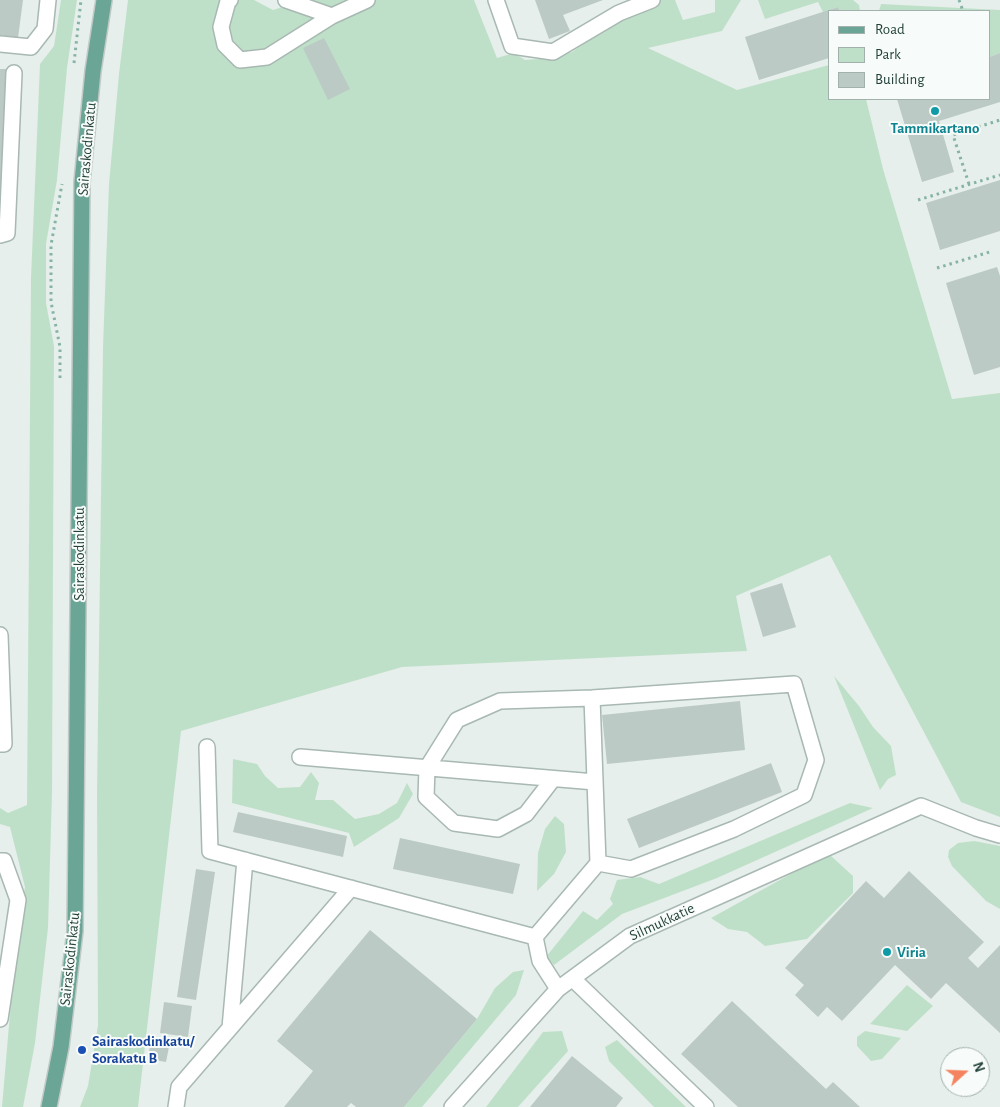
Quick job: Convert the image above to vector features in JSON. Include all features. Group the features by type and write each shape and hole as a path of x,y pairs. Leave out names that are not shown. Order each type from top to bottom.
{"main road":[{"name":"Sairaskodinkatu","path":"49,1107 61,1046 75,932 82,182 104,0"}],"street":[{"path":"0,44 31,47 45,29 48,0"},
{"path":"230,0 228,1 221,27 225,45 240,60 267,57 332,16 367,0"},
{"path":"286,0 332,16"},
{"path":"496,0 512,46 553,52 620,13 652,0"},
{"path":"0,235 7,233 14,73"},
{"path":"0,635 4,744 0,744"},
{"path":"553,779 526,814 498,828 454,823 426,797 427,768 457,720 500,701 592,698 794,684 816,760 804,795 734,829 632,869 598,863"},
{"path":"535,937 598,863 592,698"},
{"path":"207,747 210,851 535,937"},
{"path":"300,757 595,782"},
{"name":"Silmukkatie","path":"452,1107 558,990 630,936 921,806 976,828 1000,835"},
{"path":"230,1028 245,860"},
{"path":"0,861 4,861 18,900 0,1019"},
{"path":"176,1107 179,1087 351,888"},
{"path":"535,937 540,961 558,990"},
{"path":"572,979 706,1107"}],"path":[{"path":"73,68 81,0"},
{"path":"968,184 953,135 1000,120"},
{"path":"918,200 1000,175"},
{"path":"60,386 60,346 51,302 51,245 63,181"},
{"path":"937,268 993,250"}],"green space":[{"path":"61,0 77,0 67,68 57,180 46,244 46,303 54,346 52,793 48,928 35,1043 23,1107 2,1107 16,943 25,887 10,827 0,824 0,808 8,813 27,805 31,278 40,64 54,46"},
{"path":"128,0 254,0 273,10 305,0 474,0 497,58 514,53 525,60 552,58 572,52 600,32 646,9 642,0 675,0 683,20 715,12 715,0 741,0 722,31 648,48 737,90 828,65 828,100 866,100 883,169 952,399 1000,393 1000,817 961,802 830,555 736,596 747,651 402,667 181,731 138,1107 80,1107 88,1086 98,1025 97,793 103,347 109,184"},
{"path":"758,0 853,0 859,5 860,10 840,10 838,7 823,12 818,2 765,19"},
{"path":"881,4 1000,10 1000,53 990,57 990,10 879,10"},
{"path":"834,676 859,706 873,727 891,746 896,775 888,779 880,790"},
{"path":"233,759 257,764 265,776 278,788 300,787 311,772 319,783 315,800 333,800 355,819 379,814 397,803 407,783 413,794 399,818 354,847 349,833 232,803"},
{"path":"850,803 873,808 717,878 622,914 554,965 546,957 583,911 597,920 613,904 610,899 617,880 640,877 659,884"},
{"path":"555,816 564,824 566,852 554,874 537,891 538,853 545,829"},
{"path":"974,841 1000,846 1000,909 986,901 952,866 948,857 949,850 958,843"},
{"path":"830,855 853,876 853,893 807,939 765,946 747,932 728,929 711,918 807,865"},
{"path":"524,970 516,995 422,1107 404,1107 477,1019 495,988 513,972"},
{"path":"907,985 933,1006 907,1031 870,1024"},
{"path":"562,1031 568,1051 518,1107 486,1107 543,1032"},
{"path":"865,1031 901,1038 882,1059 871,1061 857,1046 857,1037"},
{"path":"617,1040 686,1107 654,1107 609,1061 605,1047"}],"building":[{"path":"0,0 23,0 18,38 0,35"},
{"path":"535,0 603,0 563,15 570,31 549,39"},
{"path":"838,7 840,10 829,10"},
{"path":"828,10 828,58 759,80 745,37"},
{"path":"324,38 350,89 328,100 303,48"},
{"name":"Tammikartano","path":"1000,53 1000,102 939,121 954,172 922,182 897,100 990,100 990,57"},
{"path":"0,69 8,69 2,186 0,186"},
{"path":"1000,180 1000,231 940,250 926,203"},
{"path":"997,267 1000,276 1000,367 974,375 946,283"},
{"path":"782,583 796,627 763,637 750,593"},
{"path":"740,701 745,750 607,764 602,715"},
{"path":"771,763 782,792 639,848 627,819"},
{"path":"238,812 347,836 343,857 233,832"},
{"path":"400,838 520,864 513,894 393,869"},
{"path":"196,869 215,872 196,1000 177,997"},
{"name":"Viria","path":"909,871 984,942 968,958 978,968 1000,945 1000,1033 946,983 931,999 895,965 842,1021 827,1007 818,1017 795,995 804,985 785,968 866,881 884,898"},
{"path":"370,930 477,1019 404,1107 356,1107 351,1103 347,1107 284,1107 313,1071 277,1041"},
{"path":"732,1001 826,1089 833,1082 860,1107 738,1107 681,1054"},
{"path":"164,1002 192,1006 188,1037 160,1033"},
{"path":"151,1039 170,1042 166,1062 148,1059"},
{"path":"572,1056 623,1098 616,1107 530,1107"}],"place":[{"name":"Tammikartano","path":"935,111"},
{"name":"Viria","path":"887,952"},
{"name":"Sairaskodinkatu/ Sorakatu B","path":"82,1050"}]}
